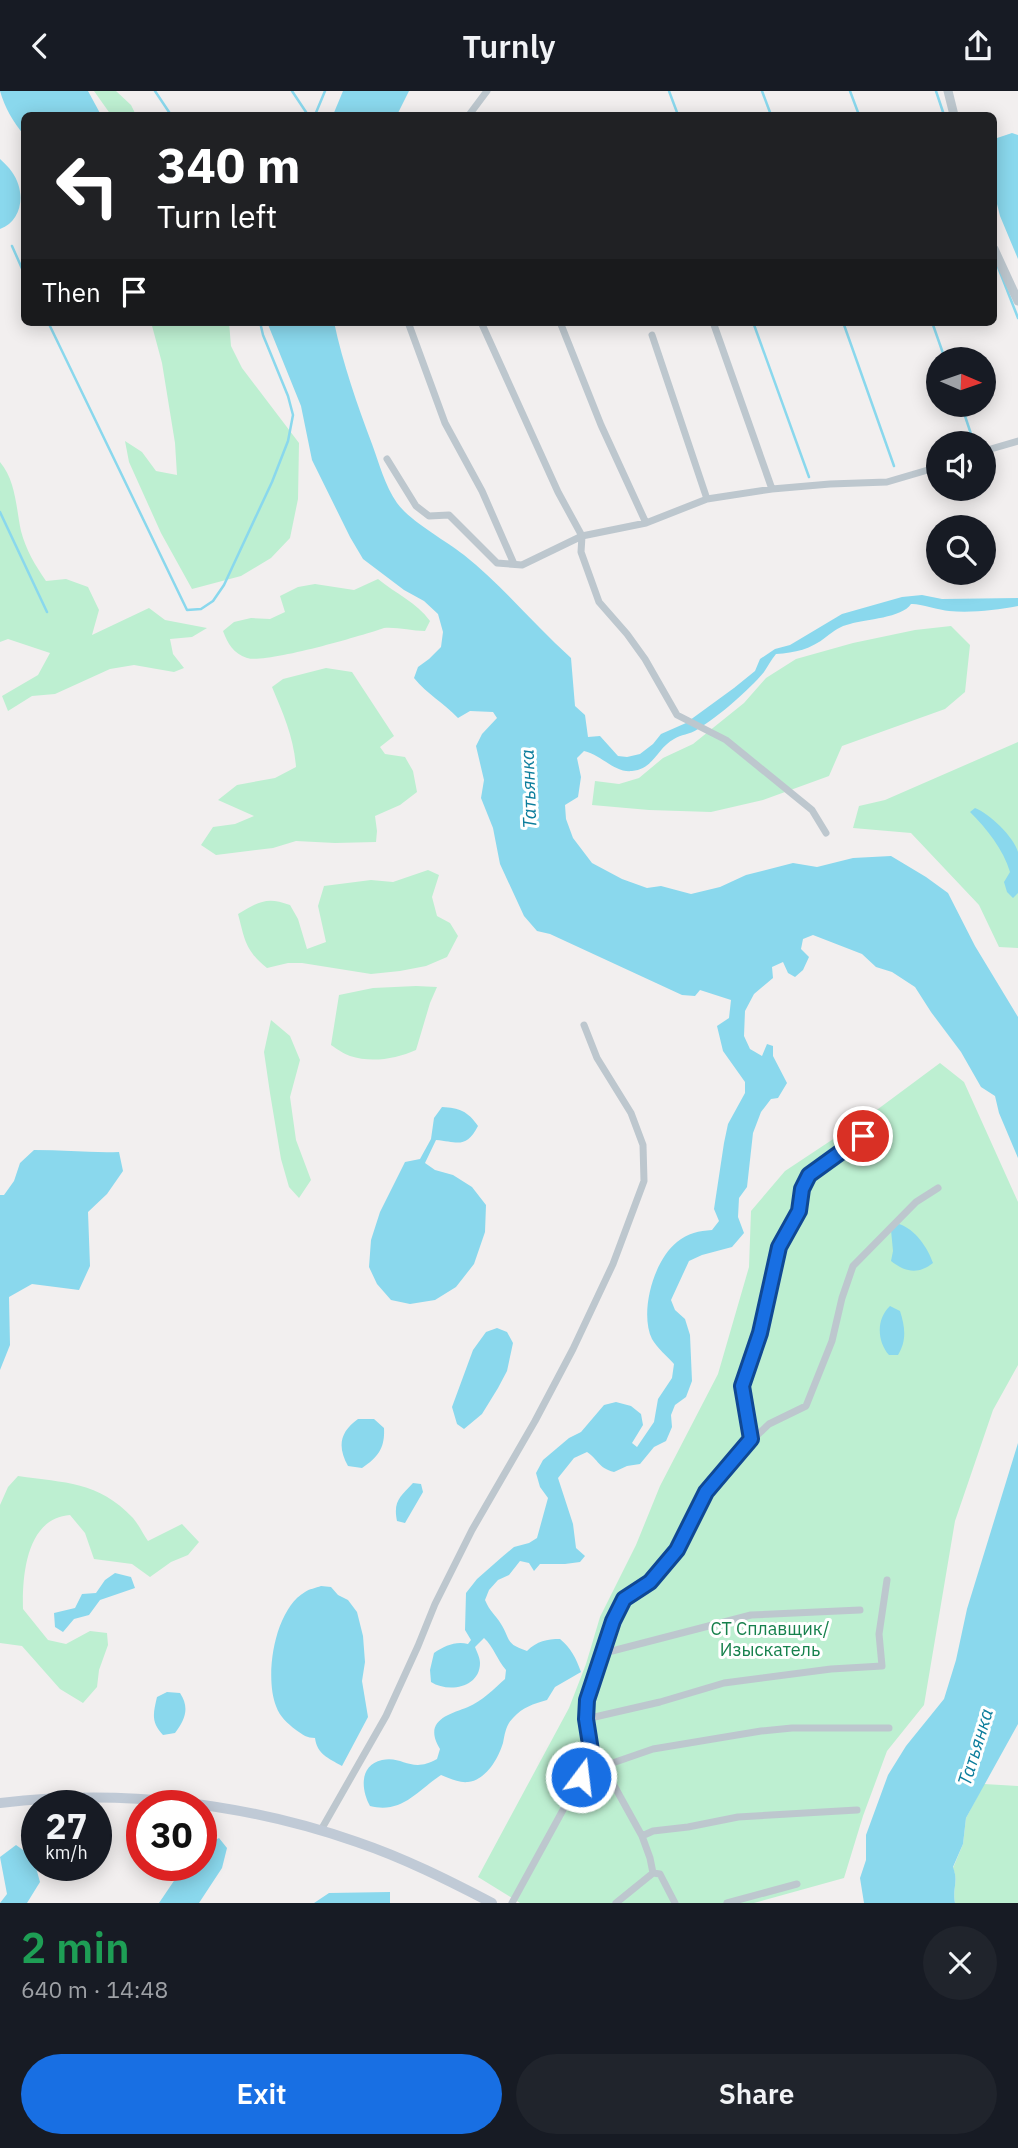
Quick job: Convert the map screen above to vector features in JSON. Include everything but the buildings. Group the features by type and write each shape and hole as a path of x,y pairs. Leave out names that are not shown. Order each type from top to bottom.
{"main road":[{"path":"0,1803 69,1797 151,1799 249,1812 321,1830 399,1858 492,1903"}],"street":[{"path":"471,112 487,91"},
{"path":"948,91 953,112"},
{"path":"997,256 1018,301"},
{"path":"409,326 445,423 482,491 514,563"},
{"path":"483,326 558,492 582,536 581,552 599,602 645,659 677,715 726,740 812,810 826,834"},
{"path":"562,326 601,425 646,523"},
{"path":"714,326 772,489"},
{"path":"652,335 707,499"},
{"path":"996,447 1018,441"},
{"path":"387,459 416,506 429,516 449,516 497,562 522,565 582,536 646,523 707,499 772,489 887,482 926,471"},
{"path":"321,1830 386,1716 435,1604 472,1530 573,1349 613,1263 644,1181 643,1145 631,1113 597,1058 584,1025"},
{"path":"751,1439 742,1386 760,1333 779,1247 799,1211 802,1189 809,1175 863,1136"},
{"path":"653,1873 642,1836 623,1800 592,1757 586,1719 587,1700 613,1621 624,1599 650,1582 677,1550 706,1492 751,1439 769,1424 806,1406 832,1341 853,1266 916,1202 938,1188"},
{"path":"586,1719 660,1702 724,1683 831,1669 882,1666 879,1634 887,1580"},
{"path":"605,1650 612,1651 751,1615 860,1610"},
{"path":"601,1767 653,1749 761,1731 792,1728 889,1728"},
{"path":"512,1903 592,1757"},
{"path":"642,1836 653,1831 738,1817 857,1810"},
{"path":"616,1903 653,1873 660,1874 675,1903"},
{"path":"727,1903 797,1884"}],"green space":[{"path":"94,91 116,91 134,112 109,112"},
{"path":"152,326 229,326 231,346 242,368 299,443 298,499 290,538 271,558 241,576 192,589 161,533 129,462 125,441 142,452 156,471 177,475 175,443 162,363"},
{"path":"0,462 12,486 25,545 46,581 66,579 88,587 99,610 92,635 149,608 165,620 207,628 192,637 170,639 173,654 184,668 174,672 134,665 110,669 55,694 32,696 8,711 2,696 38,675 50,653 8,639 0,642"},
{"path":"378,579 424,614 430,621 425,631 384,628 314,648 257,659 247,658 235,651 223,631 234,622 251,618 270,619 285,612 280,596 298,587 315,584 354,590"},
{"path":"951,626 970,645 965,692 945,709 842,746 829,776 763,800 711,812 592,805 595,781 619,784 639,778 663,758 693,744 744,703 766,678 796,659 853,643 915,630"},
{"path":"326,668 352,672 394,736 380,747 385,754 405,757 413,771 417,792 400,805 375,816 376,842 296,841 273,848 216,855 201,845 213,827 235,824 254,816 218,800 237,785 275,778 296,767 284,716 272,687 283,679"},
{"path":"1018,742 1018,948 999,947 979,905 911,833 853,828 859,806 885,800"},
{"path":"428,870 439,875 432,897 437,916 450,923 458,936 447,957 426,966 371,974 302,963 267,968 254,956 244,938 238,914 257,904 275,901 290,905 298,919 307,949 326,942 318,906 324,886 371,880 393,882"},
{"path":"437,987 416,1050 375,1060 348,1055 331,1045 339,995 373,988"},
{"path":"271,1020 290,1036 300,1060 290,1097 296,1140 311,1180 299,1198 289,1187 281,1159 270,1093 264,1052"},
{"name":"СТ Сплавщик/ Изыскатель","path":"940,1063 964,1082 1018,1202 1018,1365 993,1410 955,1521 924,1705 887,1751 844,1878 754,1903 520,1903 478,1877 569,1708 600,1617 636,1545 660,1486 718,1374 749,1267 751,1211 785,1171 874,1112"},
{"path":"18,1476 94,1490 120,1506 133,1518 148,1541 182,1524 199,1542 188,1555 171,1562 150,1577 132,1564 94,1559 85,1533 70,1515 56,1518 44,1526 36,1537 26,1565 23,1609 48,1640 66,1644 90,1631 107,1633 108,1645 99,1670 97,1687 83,1703 60,1689 22,1646 0,1643 0,1505 8,1487"},
{"path":"984,1784 1018,1786 1018,1903 955,1903 953,1868 963,1844 966,1818"}],"water":[{"path":"0,91 88,91 99,112 21,112 21,131"},
{"path":"343,91 409,91 398,112 334,112"},
{"path":"1012,133 1018,135 1018,259 997,204 997,138"},
{"path":"0,159 16,180 20,205 14,219 0,229"},
{"name":"Татьянка","path":"269,326 335,326 361,414 386,482 397,503 419,524 478,567 571,658 575,706 585,715 588,737 600,736 618,756 640,754 661,734 686,723 734,688 755,671 760,659 775,649 790,645 842,614 902,597 922,595 942,599 1018,598 1018,606 993,610 949,611 911,604 892,615 843,626 809,647 776,654 764,672 733,703 698,729 668,743 650,762 639,769 619,769 584,751 577,758 581,777 578,797 565,805 566,819 573,838 592,863 622,879 647,888 661,886 691,894 720,887 746,875 793,863 817,867 853,858 891,856 948,893 975,946 1018,1017 1018,1158 999,1113 995,1096 981,1087 961,1052 915,987 892,972 876,967 862,954 813,935 803,939 801,949 809,957 803,970 795,977 788,973 783,962 772,967 773,978 754,994 745,1011 744,1036 750,1049 762,1056 767,1044 773,1046 773,1056 787,1083 778,1098 771,1099 761,1112 753,1133 747,1187 739,1198 738,1217 744,1233 732,1247 689,1261 671,1300 675,1310 685,1319 690,1335 692,1381 686,1397 675,1405 671,1415 672,1427 666,1441 654,1447 640,1464 614,1472 602,1466 587,1452 574,1458 558,1478 573,1524 576,1548 585,1556 580,1562 540,1564 534,1571 529,1563 520,1561 509,1575 498,1580 489,1590 485,1600 512,1644 527,1651 542,1641 560,1639 573,1654 581,1672 555,1687 547,1700 528,1706 513,1718 507,1726 498,1756 486,1773 464,1782 441,1775 400,1804 381,1808 370,1806 365,1793 364,1779 369,1767 389,1759 420,1765 437,1759 440,1749 434,1732 440,1721 488,1695 505,1679 506,1670 484,1638 475,1647 480,1661 479,1671 469,1683 454,1687 438,1685 431,1682 430,1670 434,1653 450,1645 468,1644 471,1640 465,1630 466,1593 477,1579 514,1547 537,1538 548,1498 540,1487 536,1473 543,1460 569,1438 581,1432 604,1405 616,1402 631,1406 641,1414 643,1425 632,1443 637,1447 654,1422 658,1399 672,1378 674,1364 654,1342 648,1328 651,1287 662,1261 677,1242 685,1236 712,1230 719,1221 714,1209 724,1143 728,1124 745,1093 745,1082 723,1051 717,1026 729,1018 731,1000 700,990 695,996 682,995 550,934 537,931 524,916 500,864 493,828 481,798 484,780 476,746 482,734 497,718 493,712 470,711 458,718 414,678 418,667 441,647 443,632 438,614 424,601 404,590 363,559 312,460 301,406"},
{"path":"975,808 1000,826 1016,846 1018,893 1013,898 1007,892 1004,882 1010,872 1007,864 994,840 970,812"},
{"path":"442,1107 463,1111 478,1126 465,1141 456,1143 436,1140 425,1163 472,1187 486,1205 485,1232 474,1264 456,1287 435,1300 410,1304 391,1300 377,1284 369,1267 371,1240 380,1212 405,1162 420,1159 431,1139 434,1118"},
{"path":"34,1150 119,1152 123,1171 107,1194 88,1212 90,1266 79,1290 32,1284 9,1297 10,1345 0,1370 0,1195 4,1195 14,1181 20,1163"},
{"path":"899,1224 920,1240 933,1263 912,1271 891,1261 891,1230"},
{"path":"890,1306 900,1311 903,1323 904,1339 898,1355 889,1355 880,1337 882,1317"},
{"path":"497,1328 507,1332 513,1343 507,1371 482,1414 464,1429 457,1424 452,1407 473,1350 486,1332"},
{"path":"358,1419 374,1419 384,1428 380,1451 362,1468 348,1466 342,1452 344,1434"},
{"name":"Татьянка","path":"1018,1443 1018,1724 966,1818 963,1844 953,1867 955,1903 864,1903 860,1878 866,1860 866,1835 888,1775 906,1746 944,1699 967,1609"},
{"path":"413,1483 421,1484 423,1492 405,1523 397,1521 397,1504"},
{"path":"115,1573 131,1577 135,1588 100,1600 89,1615 74,1619 63,1632 55,1627 54,1613 75,1608 82,1594 96,1593 105,1580"},
{"path":"321,1586 331,1587 338,1595 348,1600 357,1612 363,1636 365,1662 362,1681 368,1717 342,1766 321,1752 315,1738 303,1735 284,1720 278,1710 271,1677 275,1644 286,1613 305,1592"},
{"path":"167,1692 180,1693 185,1704 185,1714 175,1733 163,1735 156,1726 154,1713 157,1697"},
{"path":"217,1839 227,1848 222,1868 217,1876"},
{"path":"16,1845 21,1849 21,1881 40,1882 27,1903 0,1903 7,1894 0,1857"},
{"path":"174,1881 213,1881 199,1903 159,1903"},
{"path":"390,1892 390,1903 314,1903 329,1893"}],"waterway":[{"path":"155,91 169,112"},
{"path":"292,91 306,112"},
{"path":"316,112 325,91"},
{"path":"669,91 677,112"},
{"path":"762,91 770,112"},
{"path":"850,91 858,112"},
{"path":"936,91 943,112"},
{"path":"12,246 21,266"},
{"path":"998,267 1018,318"},
{"path":"50,326 187,610 201,609 213,601 224,585 288,441 293,415 261,326"},
{"path":"754,326 809,477"},
{"path":"844,326 894,466"},
{"path":"933,326 941,347"},
{"path":"965,417 970,431"},
{"path":"0,512 47,612"}],"route":[{"path":"581,1777 592,1757 586,1719 587,1700 613,1621 624,1599 650,1582 677,1550 706,1492 751,1439 742,1386 760,1333 779,1247 799,1211 802,1189 809,1175 863,1136"}]}
